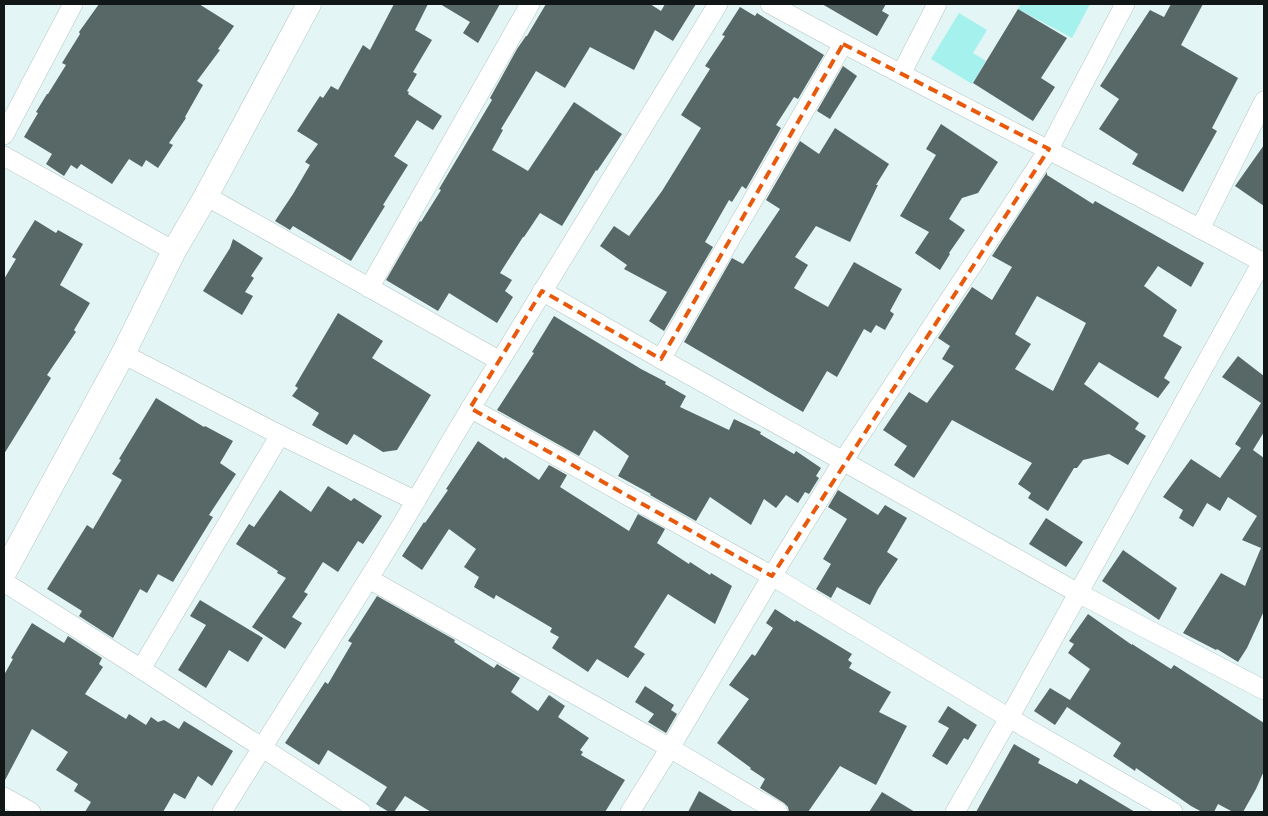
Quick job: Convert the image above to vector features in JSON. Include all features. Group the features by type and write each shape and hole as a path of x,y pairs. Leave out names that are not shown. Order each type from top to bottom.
{"street":[{"path":"4,135 73,4"},
{"path":"4,573 123,354 174,250 206,196 309,4"},
{"path":"369,288 530,4"},
{"path":"222,812 369,579 470,408 718,4"},
{"path":"770,4 843,44 1049,149 1263,262 955,812"},
{"path":"901,74 937,4"},
{"path":"630,812 843,461 1049,149 1125,4"},
{"path":"661,359 843,44"},
{"path":"1200,229 1264,101"},
{"path":"4,156 174,250"},
{"path":"206,196 500,361"},
{"path":"542,291 1078,593 1264,690"},
{"path":"123,354 280,435 416,501"},
{"path":"470,408 772,576 1009,718 1173,812"},
{"path":"141,669 280,435"},
{"path":"369,579 670,748 778,812"},
{"path":"4,582 361,812"},
{"path":"4,797 31,812"}],"highlighted area":[{"path":"843,44 1049,149 772,576 470,408 542,291 661,359"}],"shaded area":[{"path":"1021,4 1090,4 1072,38 1018,9"},
{"path":"959,13 987,30 973,53 986,61 972,84 931,59"}],"building":[{"path":"99,4 199,4 234,26 218,49 220,50 197,81 203,85 186,118 169,143 173,145 158,168 146,160 142,167 129,159 112,184 81,164 77,169 71,165 64,176 46,164 52,154 24,137 38,113 36,112 66,65 62,63 80,34 79,32"},
{"path":"394,4 428,4 415,30 432,40 413,72 417,74 407,91 409,92 408,94 442,116 433,130 417,120 394,156 408,165 351,261 293,226 290,230 275,221 310,165 305,162 318,144 297,131 320,96 323,98 331,86 338,90 363,45 370,50"},
{"path":"440,4 500,4 478,43 463,33 470,22"},
{"path":"546,4 650,4 661,11 665,4 696,4 673,41 655,30 634,70 590,47 565,88 536,71 501,129 503,130 492,150 528,171 574,102 622,134 596,170 562,226 540,213 523,237 500,273 512,280 505,291 513,297 497,323 449,293 438,311 386,280 420,221 441,190 439,189 492,100 490,98 517,49"},
{"path":"822,4 886,4 882,11 889,15 877,36"},
{"path":"1171,4 1203,4 1181,45 1238,78 1212,128 1217,131 1183,192 1132,164 1138,154 1099,129 1119,99 1100,86 1150,10 1164,17"},
{"path":"740,7 755,16 757,13 824,55 798,99 794,97 776,125 781,128 746,189 742,186 732,202 729,200 705,242 713,247 664,331 649,321 667,292 624,269 627,265 600,246 614,226 629,236 662,191 701,128 681,115 710,69 705,66 725,36 722,35"},
{"path":"1018,9 1067,38 1041,78 1055,87 1033,121 973,83"},
{"path":"843,66 857,76 830,119 817,111"},
{"path":"941,124 998,162 978,193 962,198 949,219 965,230 940,270 915,253 929,232 900,216 936,155 926,149"},
{"path":"835,128 889,164 876,185 878,185 850,242 816,226 795,257 808,265 794,288 828,307 854,262 902,289 890,311 894,314 885,330 876,325 871,333 864,329 837,377 827,371 803,412 684,342 732,258 743,264 780,209 766,200 800,141 819,154"},
{"path":"1264,145 1264,206 1235,186"},
{"path":"1047,172 1047,175 1093,204 1095,201 1204,263 1191,287 1158,266 1144,286 1177,310 1163,336 1182,347 1164,378 1170,382 1158,398 1099,362 1084,384 1139,423 1135,429 1146,436 1128,465 1109,454 1083,460 1077,468 1074,468 1048,511 1028,498 1031,493 1018,484 1032,463 952,420 914,478 894,465 907,446 883,430 909,392 927,403 954,366 942,359 950,346 938,338 972,287 992,300 1012,267 992,256","holes":["1037,296 1086,323 1053,391 1015,369 1031,344 1015,334"]},
{"path":"35,220 56,233 58,230 83,244 60,285 90,303 74,330 76,332 47,375 51,378 4,454 4,279 16,259 12,257"},
{"path":"233,239 263,258 251,276 254,278 245,292 253,296 242,315 203,291 230,248"},
{"path":"338,313 383,341 372,358 431,395 397,450 383,452 354,434 347,445 312,425 319,413 292,396 298,388 295,386"},
{"path":"554,316 666,382 665,384 686,396 680,407 729,430 734,419 761,432 760,434 794,454 796,451 821,468 816,476 819,478 809,494 805,492 798,503 786,495 776,508 764,499 751,525 710,497 696,521 618,476 629,456 594,430 579,456 497,410 534,353 532,352"},
{"path":"1238,356 1264,376 1264,432 1253,450 1264,458 1264,611 1247,648 1238,662 1217,649 1183,633 1221,573 1245,586 1261,548 1242,540 1257,516 1228,497 1220,511 1207,503 1193,527 1179,518 1183,510 1163,497 1191,459 1220,478 1241,448 1235,444 1261,403 1222,377"},
{"path":"156,398 204,427 233,441 220,463 236,474 209,515 213,517 173,582 158,574 147,593 140,589 113,638 79,616 82,611 47,589 87,525 93,529 122,480 112,474"},
{"path":"478,441 539,480 549,465 567,475 560,487 629,531 638,514 665,529 657,543 689,564 690,562 732,586 715,624 668,594 634,647 645,654 628,678 597,659 588,672 552,648 559,637 550,632 552,628 496,595 494,599 474,587 479,577 464,567 476,549 449,529 422,570 402,556 448,490 446,489"},
{"path":"328,486 351,501 354,498 382,516 363,544 358,541 338,572 323,562 304,592 308,594 292,617 302,623 285,649 252,627 286,578 236,544 249,524 254,527 280,490 311,512"},
{"path":"838,490 878,515 885,505 907,518 887,552 898,559 870,605 837,587 831,598 816,589 831,564 823,559 847,519 828,507"},
{"path":"1046,518 1083,542 1066,567 1029,544"},
{"path":"1123,550 1177,588 1159,620 1102,581"},
{"path":"377,596 455,640 454,642 494,668 497,664 520,678 511,692 538,711 549,695 565,706 558,717 589,738 580,750 583,752 581,755 625,780 605,812 431,812 405,796 394,812 389,812 376,804 387,787 328,750 319,765 285,743 325,682 328,684 352,643 348,641"},
{"path":"200,600 263,638 248,662 229,650 206,688 178,670 206,625 190,616"},
{"path":"775,609 852,654 848,660 852,663 849,668 891,692 879,712 907,726 876,785 840,766 808,812 789,812 788,807 784,803 760,788 765,779 717,743 749,699 729,685 752,654 755,656 773,628 766,623"},
{"path":"1088,614 1132,645 1171,669 1174,665 1264,723 1264,771 1243,812 1233,812 1218,804 1214,812 1202,812 1191,806 1136,768 1135,771 1113,756 1121,743 1067,707 1055,725 1034,711 1050,688 1070,700 1090,669 1068,653 1074,644 1069,641"},
{"path":"32,623 64,643 68,636 102,658 99,664 103,667 85,694 126,719 129,714 146,725 151,717 158,722 164,720 179,729 184,721 233,751 212,786 198,776 185,799 174,793 163,812 85,812 91,802 74,791 78,784 56,770 68,752 32,729 4,782 4,675 13,659 11,658"},
{"path":"645,686 674,705 671,710 677,714 666,733 648,722 654,714 635,702"},
{"path":"948,706 977,725 968,740 964,738 947,765 932,756 949,728 938,722"},
{"path":"1014,744 1040,759 1038,763 1077,784 1080,779 1135,812 976,812"},
{"path":"699,791 734,812 688,812"},
{"path":"882,792 915,812 869,812"}]}
